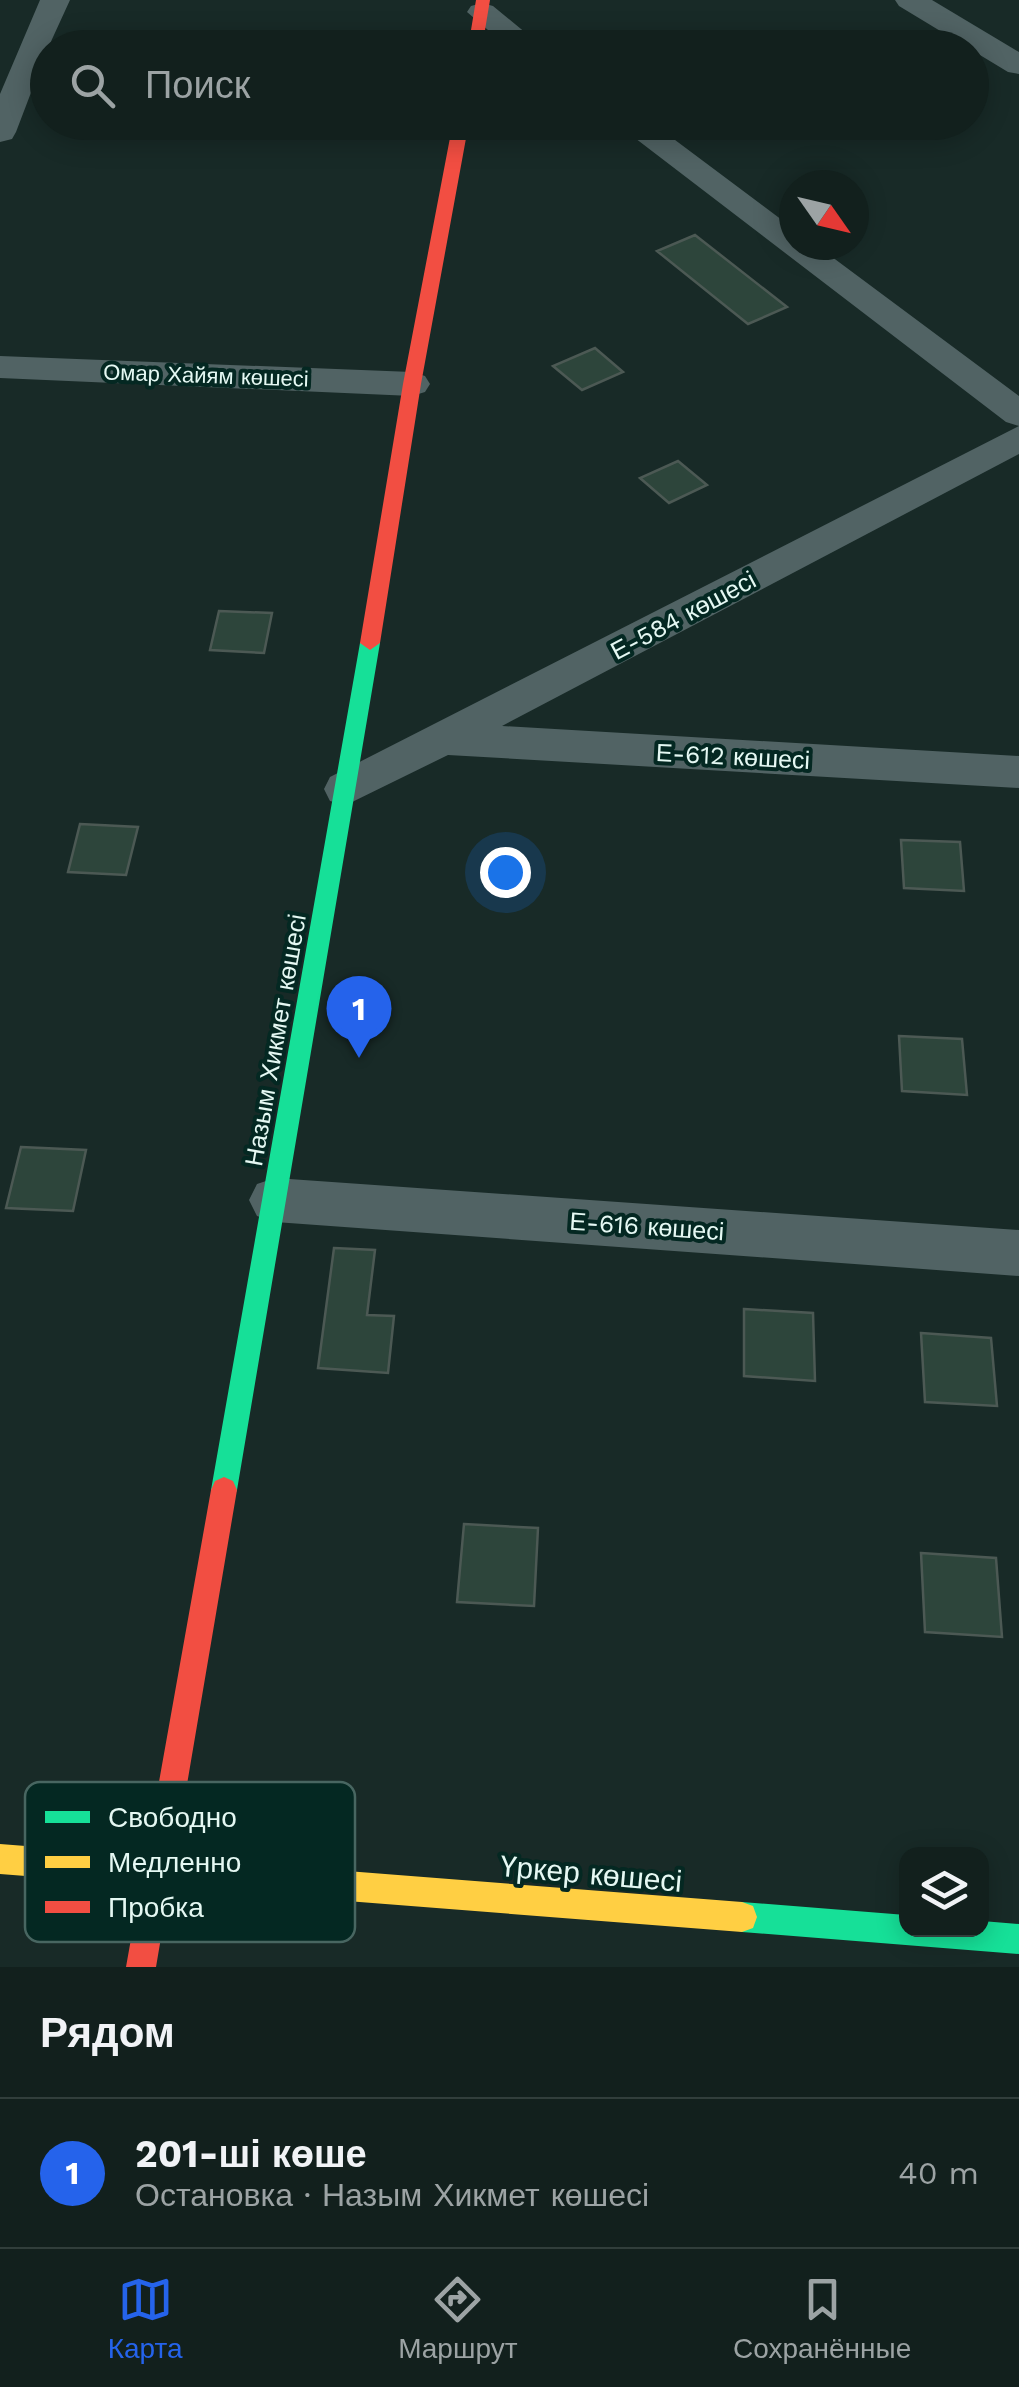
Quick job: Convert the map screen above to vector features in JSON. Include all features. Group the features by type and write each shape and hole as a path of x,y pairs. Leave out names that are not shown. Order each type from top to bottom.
{"street":[{"path":"42,30 55,0"},
{"path":"910,0 960,30"},
{"path":"482,6 509,30"},
{"path":"989,47 1019,65"},
{"path":"2,120 30,57"},
{"name":"Назым Хикмет көшесі","path":"173,1782 346,789 412,384 458,140"},
{"path":"654,140 1019,414"},
{"name":"Омар Хайям көшесі","path":"0,367 412,384"},
{"name":"Е-584 көшесі","path":"346,789 1019,438"},
{"name":"Е-612 көшесі","path":"448,739 1019,772"},
{"name":"Е-616 көшесі","path":"275,1200 1019,1252"},
{"name":"Үркер көшесі","path":"0,1859 25,1861"},
{"name":"Үркер көшесі","path":"355,1886 1019,1939"},
{"name":"Назым Хикмет көшесі","path":"141,1967 145,1942"}],"building":[{"path":"695,235 787,307 748,324 657,251"},
{"path":"595,348 623,372 582,390 553,366"},
{"path":"678,461 707,485 669,503 640,478"},
{"path":"219,611 272,613 264,653 210,650"},
{"path":"80,824 138,827 126,875 68,872"},
{"path":"901,840 960,842 964,891 904,888"},
{"path":"899,1036 962,1039 967,1095 902,1091"},
{"path":"21,1147 86,1150 73,1211 6,1208"},
{"path":"334,1248 375,1250 367,1315 394,1316 388,1373 318,1368"},
{"path":"744,1309 813,1313 815,1381 744,1376"},
{"path":"921,1333 991,1338 997,1406 925,1402"},
{"path":"464,1524 538,1528 534,1606 457,1602"},
{"path":"921,1553 996,1558 1002,1637 925,1632"}],"traffic: fast":[{"path":"224,1490 370,643"},
{"path":"742,1917 1019,1939"}],"traffic: slow":[{"path":"0,1859 25,1861"},
{"path":"355,1887 742,1917"}],"traffic: jam":[{"path":"478,30 483,0"},
{"path":"370,643 412,384 458,140"},
{"path":"173,1782 224,1490"},
{"path":"141,1967 145,1942"}],"place":[{"name":"201-ші көше","path":"359,1058"}]}
